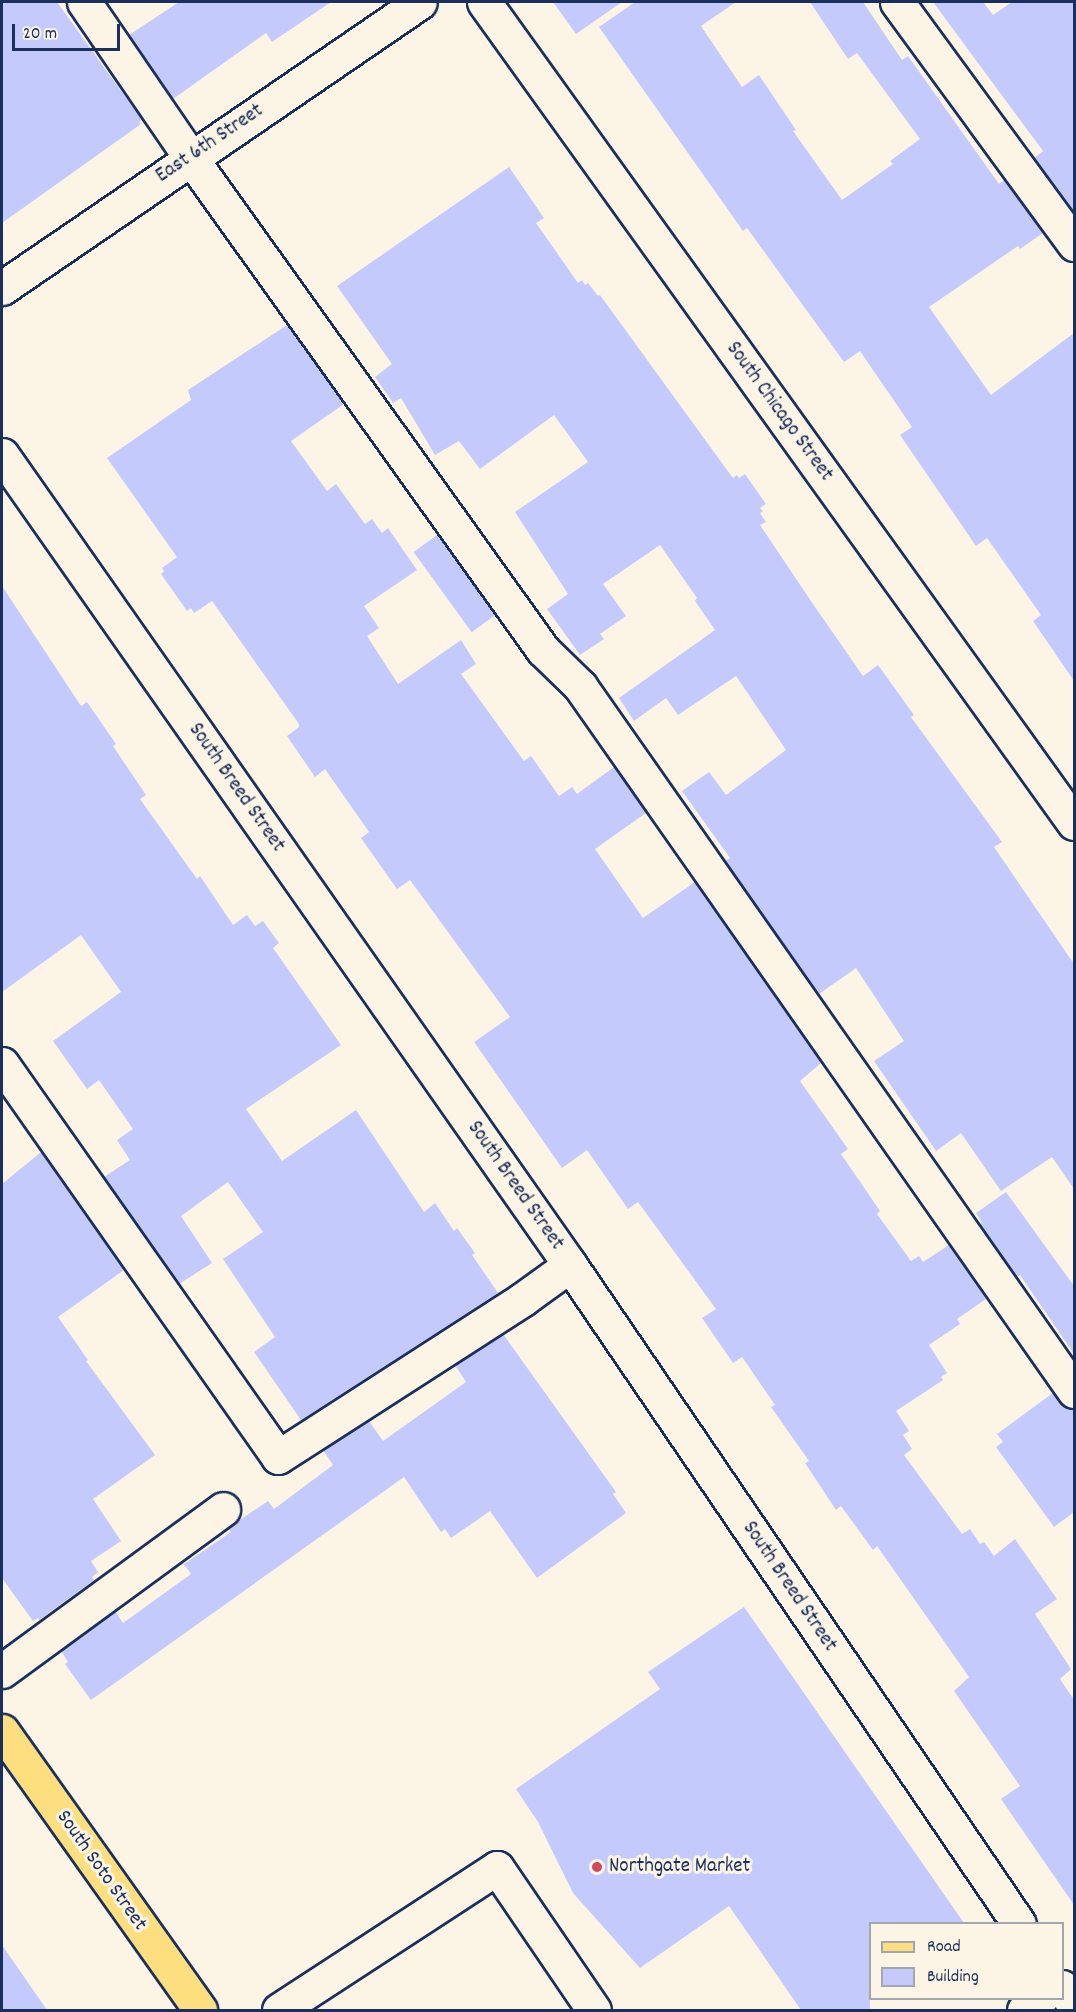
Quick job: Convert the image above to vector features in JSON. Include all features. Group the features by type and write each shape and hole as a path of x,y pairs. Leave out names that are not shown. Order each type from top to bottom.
{"main road":[{"name":"South Soto Street","path":"2,1731 200,2010"}],"street":[{"path":"84,2 190,157 543,650 580,686 1074,1391"},
{"name":"East 6th Street","path":"2,288 190,157 420,2"},
{"name":"South Chicago Street","path":"484,2 1074,823"},
{"path":"897,2 1074,244"},
{"name":"South Breed Street","path":"2,455 570,1265 1018,1922"},
{"path":"2,1064 278,1457 523,1299 570,1265"},
{"path":"2,1671 223,1509"},
{"path":"279,2010 497,1868 594,2010"},
{"path":"1064,1990 1074,2005"},
{"path":"1024,2010 1038,2000"}],"building":[{"path":"2,2 57,2 142,120 139,122 141,124 2,223"},
{"path":"179,2 331,2 272,42 266,33 173,99 129,35"},
{"path":"553,2 622,2 576,34"},
{"path":"635,2 736,2 701,26 742,87 759,75 796,130 793,131 842,200 893,164 890,161 920,139 857,53 848,59 810,2 863,2 902,60 908,56 999,184 1004,180 1043,233 1020,249 1018,246 929,307 991,395 1074,333 1074,681 1033,621 1041,615 987,538 976,546 900,435 912,427 860,351 844,362 747,228 743,231 599,27"},
{"path":"933,2 983,2 993,15 1012,2 1074,2 1073,211 1034,158 1043,151"},
{"path":"509,167 544,218 536,223 578,283 582,280 585,285 588,283 598,296 600,295 733,478 737,475 739,478 745,474 766,504 760,508 763,511 760,513 766,522 760,525 815,607 863,676 878,665 914,715 911,717 1002,842 994,847 1074,964 1074,1189 1052,1157 1001,1191 961,1133 936,1151 874,1061 904,1041 856,968 819,994 725,861 730,858 682,791 709,772 726,795 786,750 736,676 678,715 666,698 634,721 619,698 715,630 695,601 697,598 660,545 603,584 626,616 600,634 604,639 580,655 547,609 568,594 515,512 588,462 554,415 480,469 459,441 435,455 401,398 393,403 375,377 392,364 337,286"},
{"path":"287,325 344,404 291,441 327,491 336,484 365,524 372,519 382,533 388,528 417,570 364,606 379,628 367,636 398,684 461,640 476,664 461,674 524,761 531,756 559,796 572,787 577,794 614,767 646,813 595,849 643,918 695,882 821,1063 800,1081 848,1149 841,1154 880,1211 877,1214 911,1261 919,1256 923,1262 949,1245 986,1299 957,1319 960,1324 929,1345 947,1373 941,1377 943,1380 896,1411 909,1431 903,1435 912,1449 904,1455 962,1534 970,1529 980,1544 984,1542 994,1556 1015,1539 1057,1599 1035,1614 1071,1669 1060,1679 1074,1700 1074,1905 1001,1799 1020,1786 954,1691 969,1677 877,1546 873,1550 841,1506 836,1510 805,1463 809,1461 771,1407 775,1405 742,1357 733,1363 702,1318 716,1309 638,1202 628,1209 587,1150 562,1168 474,1042 510,1017 410,880 397,889 361,838 369,832 325,769 315,777 287,736 299,727 299,724 212,601 194,613 191,608 187,611 161,574 164,571 162,568 177,557 107,458 191,400 188,390"},
{"path":"437,535 495,615 472,632 414,552"},
{"path":"2,586 81,706 87,702 116,744 113,746 146,795 140,799 197,879 200,876 233,925 247,915 255,926 263,921 279,943 273,948 341,1045 246,1109 282,1161 356,1110 424,1212 435,1203 454,1231 457,1228 475,1253 472,1255 498,1293 301,1420 254,1352 275,1337 223,1259 263,1232 228,1182 181,1216 212,1263 179,1284 104,1177 130,1160 117,1140 133,1129 99,1080 87,1089 53,1041 121,992 81,935 2,992"},
{"path":"41,1152 124,1270 58,1317 88,1360 86,1361 155,1455 93,1499 121,1541 91,1561 98,1572 92,1577 94,1580 39,1620 38,1618 33,1621 2,1578 2,1184"},
{"path":"1006,1192 1074,1286 1074,1354 1020,1275 1017,1277 980,1224 982,1222 976,1213"},
{"path":"503,1334 616,1492 613,1494 626,1513 537,1578 490,1511 451,1538 445,1529 441,1532 404,1477 91,1700 65,1664 68,1662 61,1651 115,1611 123,1623 191,1574 184,1564 231,1532 228,1528 268,1501 274,1509 333,1465 323,1450 369,1421 383,1441 466,1382 455,1365"},
{"path":"1053,1393 1066,1408 1074,1410 1074,1512 1054,1527 996,1447 1003,1442 997,1434"},
{"path":"744,1607 963,1922 869,1922 870,2010 801,2010 729,1906 640,1968 573,1893 538,1822 516,1789 660,1689 648,1672"},
{"path":"2,1945 47,2010 2,2010"}],"place":[{"name":"Northgate Market","path":"597,1867"}]}
